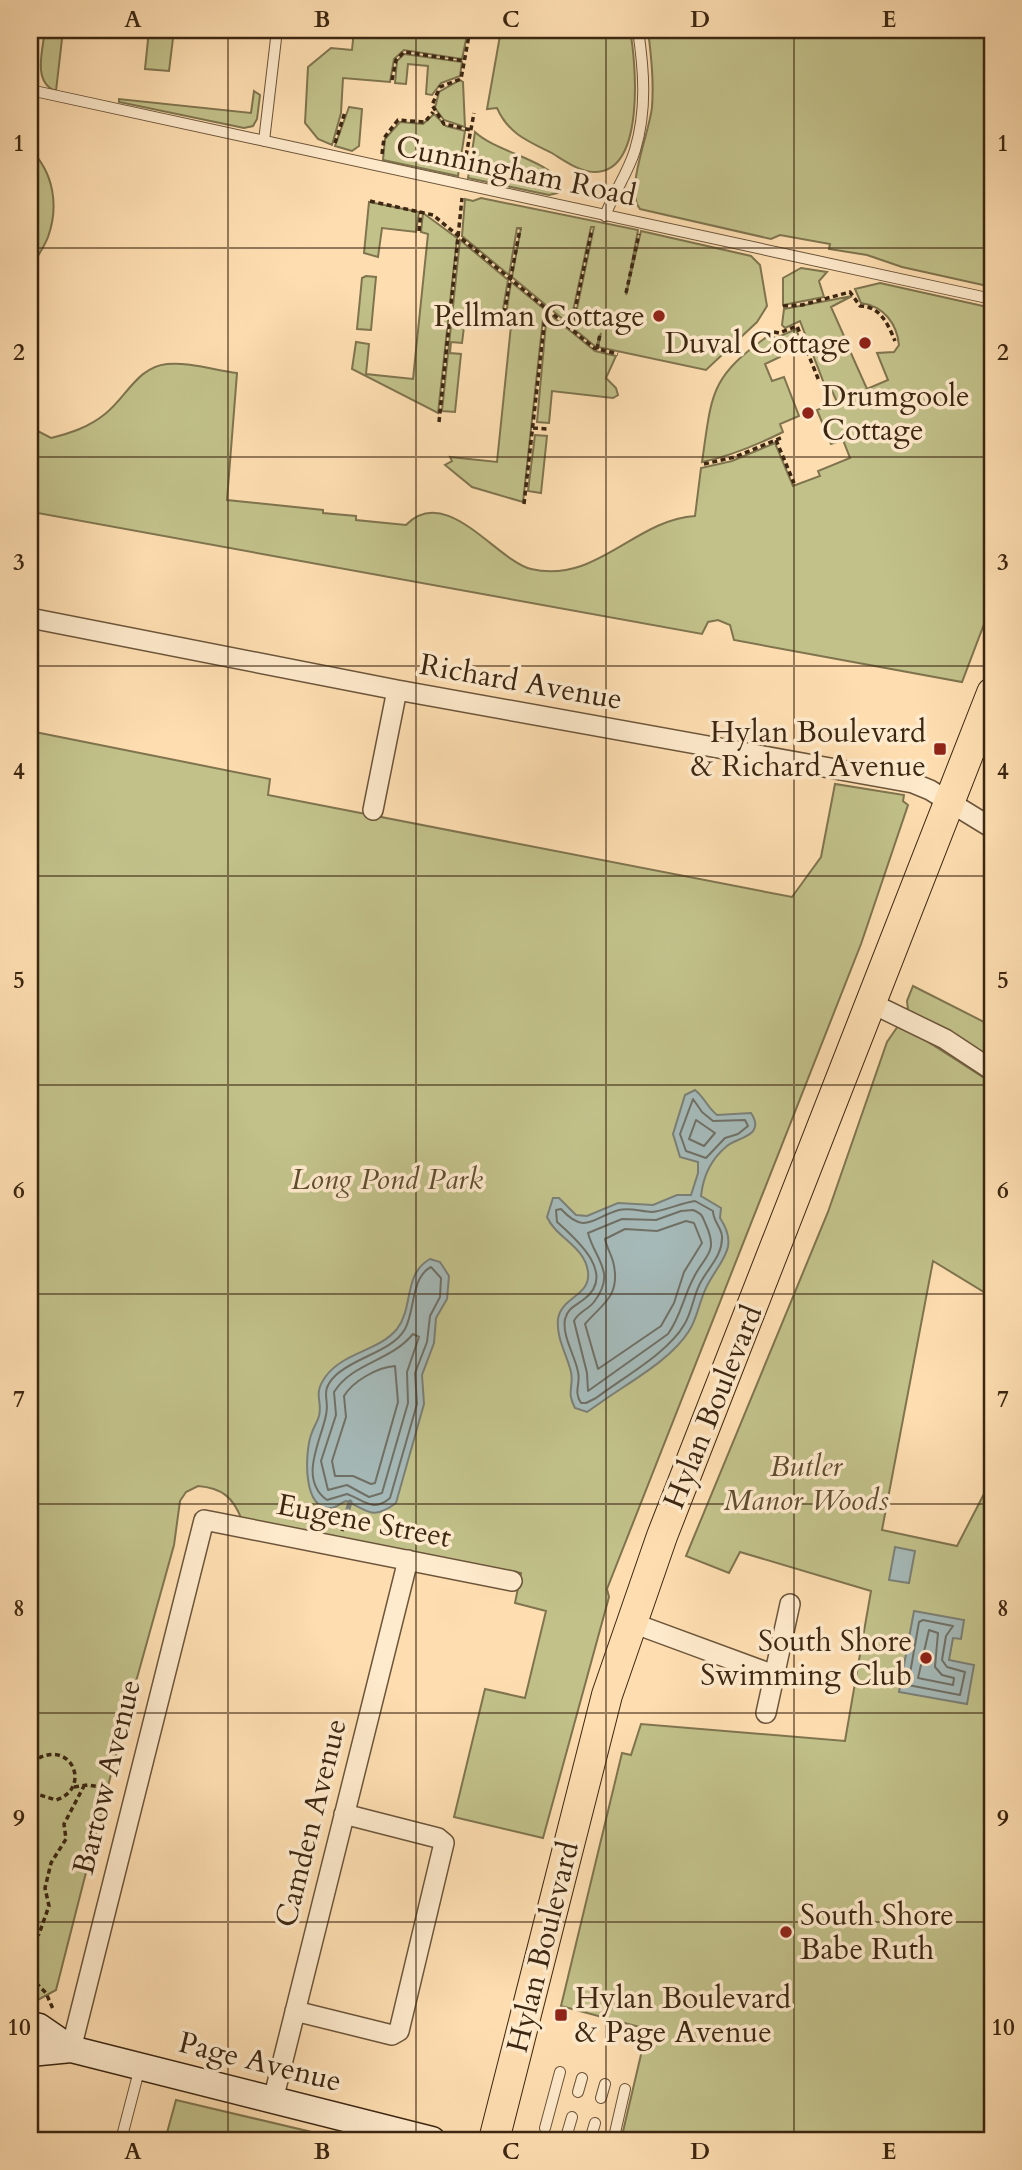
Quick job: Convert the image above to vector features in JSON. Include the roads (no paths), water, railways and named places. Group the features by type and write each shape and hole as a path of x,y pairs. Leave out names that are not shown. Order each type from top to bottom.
{"main road":[{"name":"Hylan Boulevard","path":"494,2140 600,1721 630,1622 992,693"}],"street":[{"name":"Richard Avenue","path":"30,618 397,690 913,783 992,828"},
{"path":"373,810 397,690"},
{"path":"871,1003 945,1039 992,1070"},
{"name":"Eugene Street","path":"204,1520 512,1581"},
{"name":"Bartow Avenue","path":"71,2049 204,1520"},
{"name":"Camden Avenue","path":"273,2100 408,1560"},
{"path":"766,1713 790,1604"},
{"path":"630,1622 774,1675"},
{"path":"295,2011 391,2035 399,2031 443,1843 438,1838 344,1814"},
{"name":"Page Avenue","path":"30,2025 39,2027 71,2049 432,2140"},
{"name":"Page Avenue","path":"30,2053 71,2049"}],"lane":[{"path":"264,141 277,30"},
{"path":"605,216 635,152 642,114 645,78 638,30"},
{"name":"Cunningham Road","path":"30,90 992,299"},
{"path":"121,2140 140,2067"},
{"path":"545,2128 560,2072"},
{"path":"578,2092 582,2078"},
{"path":"601,2098 605,2084"},
{"path":"614,2137 625,2089"},
{"path":"567,2134 572,2117"},
{"path":"590,2140 595,2123"}],"water":[{"path":"695,1090 717,1115 751,1113 755,1121 755,1127 749,1135 727,1146 716,1157 702,1189 701,1196 721,1208 720,1218 728,1238 726,1254 704,1292 692,1326 681,1342 648,1370 587,1412 575,1408 571,1397 572,1377 560,1340 558,1319 564,1306 585,1286 588,1272 582,1255 557,1231 547,1217 553,1198 559,1198 576,1215 587,1216 618,1203 653,1205 677,1195 691,1195 698,1173 698,1162 680,1157 673,1134 685,1095"},
{"path":"430,1259 440,1262 449,1276 447,1299 436,1318 434,1343 422,1375 424,1404 396,1503 375,1513 346,1501 332,1508 322,1506 311,1491 307,1467 309,1443 319,1416 322,1383 333,1368 381,1342 397,1329 406,1311 416,1273"},
{"path":"895,1547 915,1551 909,1583 889,1580"},
{"path":"914,1611 964,1620 961,1639 953,1638 949,1660 974,1665 967,1704 899,1692"}],"waterway":[{"path":"346,1516 350,1502"}],"place":[{"name":"Pellman Cottage","path":"659,316"},
{"name":"Duval Cottage","path":"865,343"},
{"name":"Drumgoole Cottage","path":"808,413"},
{"name":"Hylan Boulevard & Richard Avenue","path":"940,749"},
{"name":"South Shore Swimming Club","path":"926,1658"},
{"name":"South Shore Babe Ruth","path":"786,1932"},
{"name":"Hylan Boulevard & Page Avenue","path":"561,2015"}],"park label":[{"name":"Long Pond Park","path":"387,1179"},
{"name":"Butler Manor Woods","path":"806,1483"}]}
